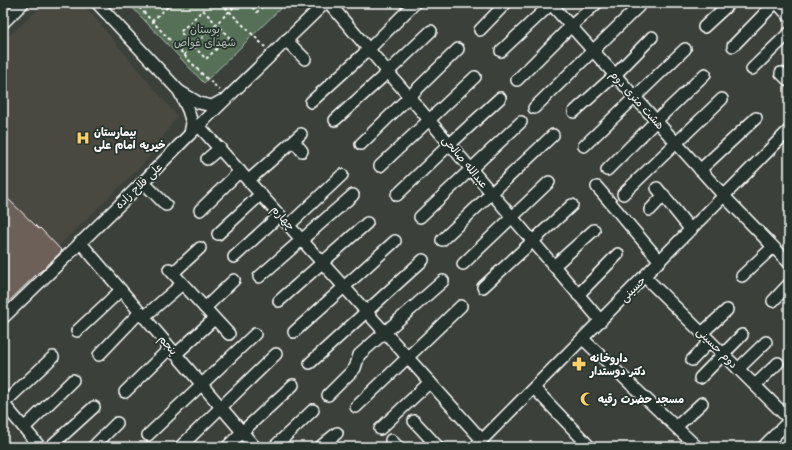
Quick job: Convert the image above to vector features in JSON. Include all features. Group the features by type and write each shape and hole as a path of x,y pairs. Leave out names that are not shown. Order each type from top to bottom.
{"street":[{"path":"3,23 23,3"},
{"path":"97,3 179,91 199,103 212,106 228,97"},
{"name":"علی فلاح زاده","path":"3,318 325,3"},
{"name":"عبدالله صالحی","path":"329,3 601,321"},
{"path":"311,102 369,49 415,3"},
{"path":"480,30 506,3"},
{"path":"501,51 551,3"},
{"name":"هشت متری دوم","path":"551,3 700,170 789,263"},
{"path":"517,80 571,26 597,3"},
{"path":"534,108 642,3"},
{"path":"704,27 730,3"},
{"path":"733,46 776,3 789,16"},
{"path":"335,120 431,31"},
{"path":"752,69 789,33"},
{"path":"574,112 615,75 652,37"},
{"path":"286,40 305,59"},
{"path":"361,144 458,49"},
{"path":"584,146 685,49"},
{"path":"781,72 789,81"},
{"path":"607,170 705,74"},
{"path":"380,166 475,77"},
{"path":"179,91 192,123 190,134"},
{"path":"397,195 500,98"},
{"path":"623,194 675,142 722,99"},
{"path":"700,170 756,118"},
{"path":"420,217 521,122"},
{"name":"چهارم","path":"199,126 430,382 478,443"},
{"name":"حسینی","path":"478,443 692,230 789,130"},
{"path":"442,240 553,135"},
{"path":"249,180 297,138 302,151"},
{"path":"207,159 220,148"},
{"path":"200,210 240,171"},
{"path":"289,225 342,175"},
{"path":"143,182 166,205"},
{"path":"463,264 549,182"},
{"path":"597,187 660,261"},
{"path":"650,210 660,192 692,230"},
{"path":"218,234 261,194"},
{"path":"259,277 353,195"},
{"path":"483,287 572,205"},
{"path":"234,257 280,215"},
{"path":"279,300 367,223"},
{"path":"554,266 594,230"},
{"path":"294,332 395,241"},
{"name":"پنجم","path":"80,242 255,447"},
{"path":"742,276 773,247"},
{"path":"200,248 171,271 228,334"},
{"path":"578,294 618,254"},
{"path":"310,363 423,260"},
{"name":"دوم حسینی","path":"645,277 789,420"},
{"path":"204,308 234,280"},
{"path":"328,395 355,368 359,355 443,281"},
{"path":"99,355 142,314 182,284"},
{"path":"773,302 789,284"},
{"path":"77,331 121,290"},
{"path":"356,407 461,306"},
{"path":"692,360 706,337 726,310"},
{"path":"126,392 173,351 214,319"},
{"path":"148,435 255,334"},
{"path":"700,378 742,335"},
{"path":"583,339 697,447"},
{"path":"738,369 766,342"},
{"path":"180,447 222,408 276,354"},
{"path":"40,447 3,403 53,357"},
{"path":"755,385 778,363"},
{"path":"24,428 73,380"},
{"path":"380,430 430,382"},
{"path":"227,447 293,385"},
{"path":"534,388 590,447"},
{"path":"676,427 702,403"},
{"path":"50,447 94,407"},
{"path":"274,447 313,410"},
{"path":"763,447 789,420"},
{"path":"414,421 438,447"},
{"path":"93,447 117,423"},
{"path":"320,447 337,433"}],"path":[{"path":"135,3 204,76 228,97"},
{"path":"152,22 172,3"},
{"path":"221,3 273,54"},
{"path":"184,55 238,3"},
{"path":"248,3 257,12 266,3"},
{"path":"203,10 216,24 229,37 206,59 180,32 203,10"}],"shaded area":[{"name":"بیمارستان خیریه امام علی","path":"46,3 82,3 177,116 147,160 3,300 3,41"}],"green space":[{"name":"بوستان شهدای غواص","path":"128,3 286,3 204,83"}],"building":[{"path":"3,194 39,229 40,228 62,251 3,307"}],"place":[{"name":"بیمارستان خیریه امام علی","path":"83,138"},
{"name":"داروخانه دکتر دوستدار","path":"579,364"},
{"name":"مسجد حضرت رقیه","path":"587,399"}]}
